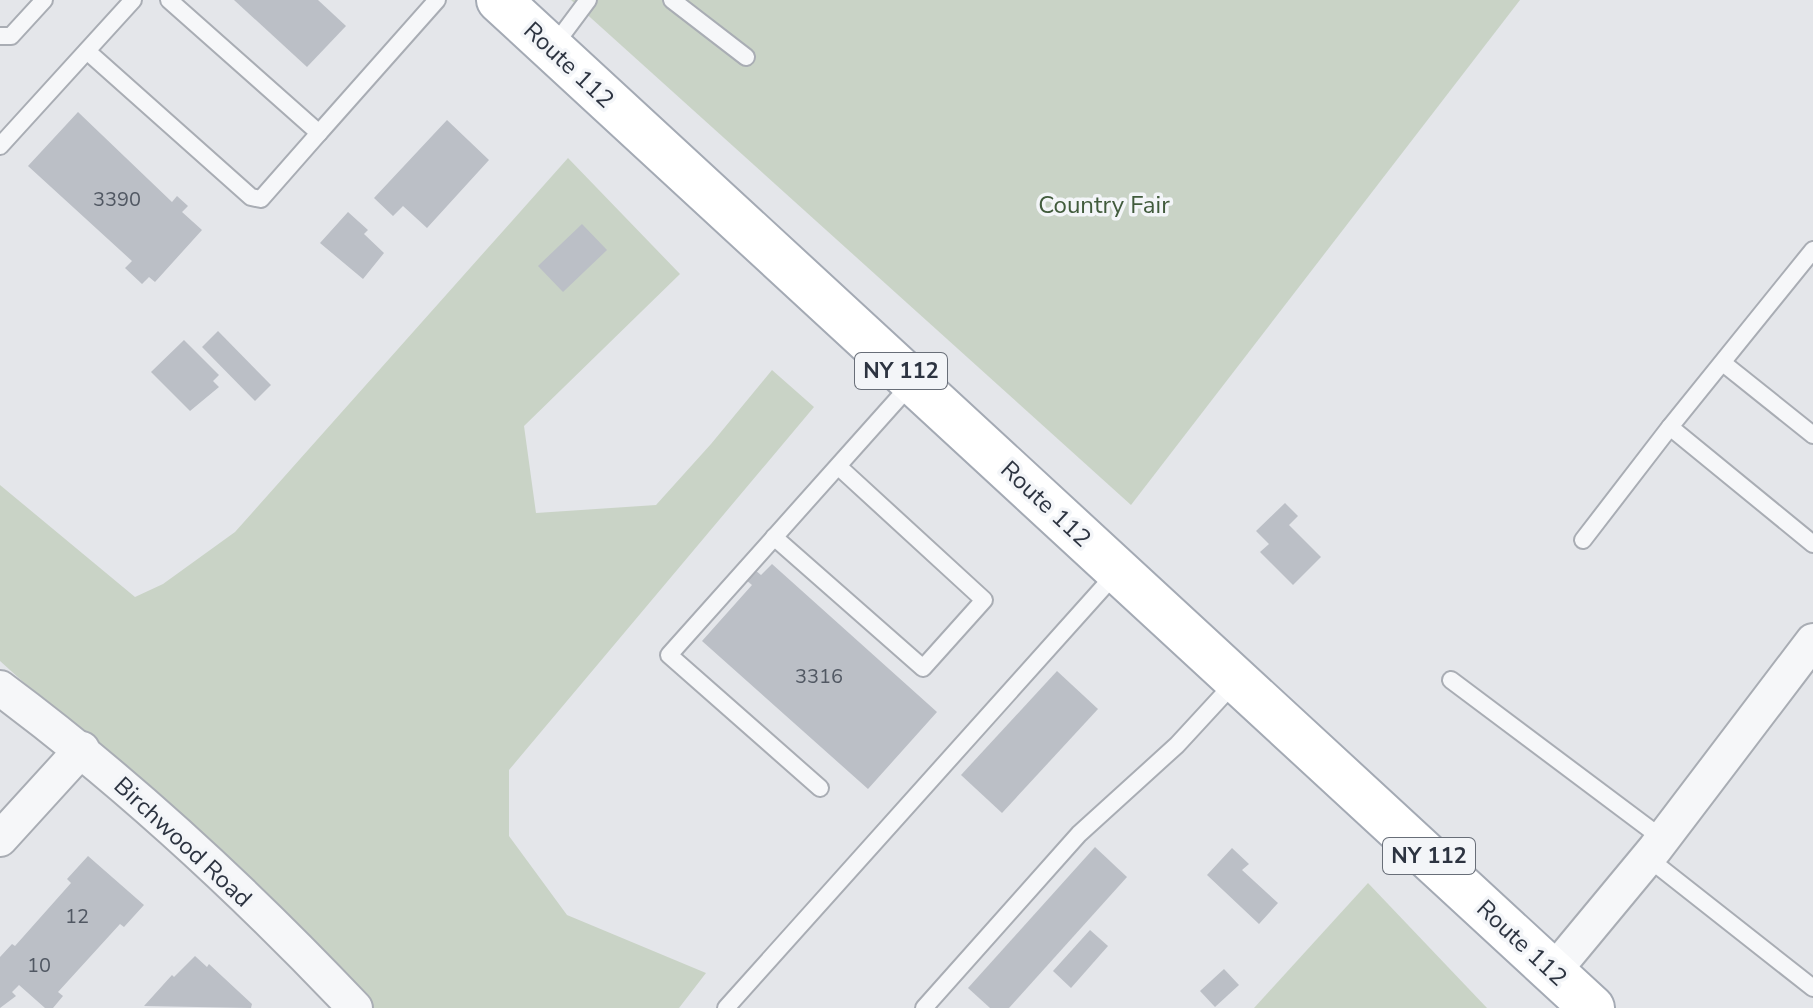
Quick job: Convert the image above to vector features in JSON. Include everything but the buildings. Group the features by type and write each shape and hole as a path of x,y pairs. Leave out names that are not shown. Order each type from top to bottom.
{"main road":[{"name":"Route 112","path":"499,0 1592,1008"}],"street":[{"path":"1553,972 1655,848 1813,641"},
{"name":"Birchwood Road","path":"0,688 82,749 197,851 355,1008"},
{"path":"0,839 82,749"}],"lane":[{"path":"0,36 11,36 44,0"},
{"path":"0,146 133,0"},
{"path":"169,0 319,133"},
{"path":"87,51 251,197 261,199 437,0"},
{"path":"552,48 588,0"},
{"path":"672,0 746,57"},
{"path":"1583,540 1813,250"},
{"path":"1723,363 1813,435"},
{"path":"820,788 669,655 913,381"},
{"path":"1670,427 1813,544"},
{"path":"774,537 923,668 984,600 839,467"},
{"path":"726,1008 1118,570"},
{"path":"924,1008 1079,834 1177,745 1237,680"},
{"path":"1451,680 1655,848 1813,988"}],"green space":[{"name":"Country Fair","path":"571,0 1520,0 1131,505"},
{"path":"568,158 680,274 524,426 536,513 656,505 772,370 814,407 509,770 509,836 567,915 706,973 679,1008 365,1008 246,883 0,661 0,485 135,597 163,584 235,532"},
{"path":"1368,883 1487,1008 1254,1008"}]}
